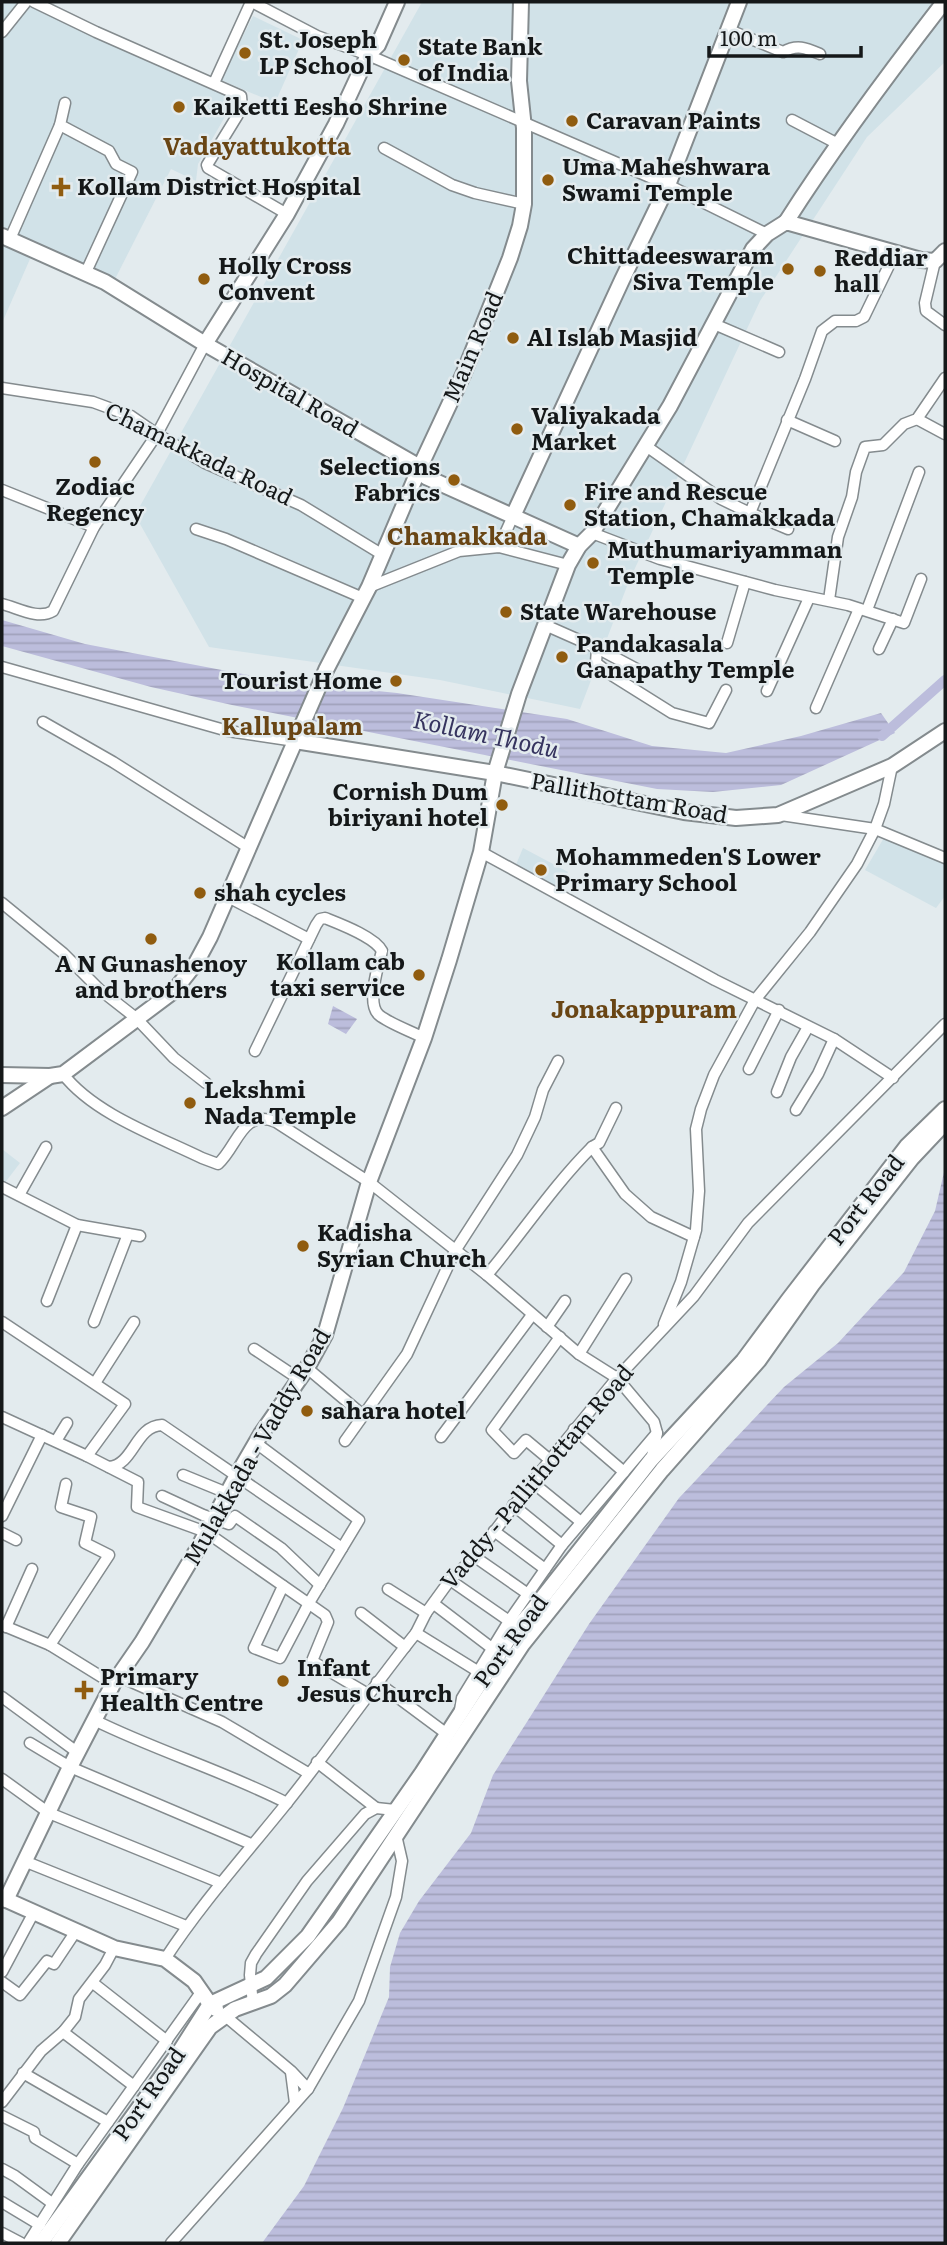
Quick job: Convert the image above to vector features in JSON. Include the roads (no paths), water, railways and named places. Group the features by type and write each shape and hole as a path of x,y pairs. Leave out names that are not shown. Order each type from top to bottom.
{"street":[{"path":"2,32 26,2"},
{"path":"34,2 241,96 242,108 206,165 287,214"},
{"path":"214,83 251,2 317,36 368,55 668,185 767,234 786,222 891,70 944,2"},
{"path":"2,604 35,614 47,615 53,611 94,527 157,434 205,344 287,214 336,124 368,55 378,45 397,2"},
{"name":"Main Road","path":"298,735 326,670 366,593 463,375 520,226 524,204 524,122 519,80 521,2"},
{"path":"499,547 668,185 739,2"},
{"path":"729,30 783,52 791,47 801,46 820,54"},
{"path":"6,237 60,125 65,103"},
{"path":"792,120 838,144"},
{"path":"60,125 109,151 116,164 132,172 86,272"},
{"path":"384,148 452,185 524,204"},
{"path":"786,222 921,260 940,256 925,303 926,311 945,325"},
{"name":"Mulakkada - Vaddy Road","path":"4,1899 116,1680 142,1642 236,1476 325,1335 369,1182 424,1038 481,852 496,769 519,694 568,565 579,546 592,533 646,446 753,249 767,234"},
{"name":"Hospital Road","path":"6,237 86,272 205,344 420,467 426,477 579,546"},
{"path":"750,513 822,331 835,321 856,321 864,317 895,253"},
{"path":"713,324 779,352"},
{"path":"829,600 838,537 852,497 864,447 883,444 904,424 917,419 945,378"},
{"name":"Chamakkada Road","path":"2,388 93,402 131,416 205,463 301,505 383,555"},
{"path":"917,419 945,434"},
{"path":"787,420 835,441"},
{"path":"646,446 721,499 788,529"},
{"path":"816,708 863,610 919,472"},
{"path":"2,491 94,527"},
{"path":"196,529 366,593 458,551 499,547 568,565"},
{"path":"592,533 660,559 809,598 829,600 904,623 921,579"},
{"path":"727,643 745,582"},
{"path":"767,691 809,598"},
{"path":"879,649 894,619"},
{"path":"545,625 644,673"},
{"path":"597,648 596,663 672,713 709,723 726,690"},
{"path":"2,667 228,732 298,735 210,937 196,963 174,991 57,1075 2,1108"},
{"path":"43,722 113,762 249,848"},
{"name":"Pallithottam Road","path":"298,735 496,769 684,811 736,818 778,815 892,766 945,731"},
{"path":"661,1331 681,1282 694,1237 699,1191 696,1129 713,1075 755,1000 810,932 857,864 884,804 892,766"},
{"path":"778,815 875,829 945,858"},
{"path":"481,852 755,1000 834,1039 892,1078"},
{"path":"228,897 309,939"},
{"path":"2,903 63,953 99,989 136,1018 174,1058 206,1083"},
{"path":"255,1051 316,925 320,919 326,918 378,944 382,951 375,984 374,1006 378,1014 424,1038"},
{"path":"749,1069 779,1010"},
{"name":"Vaddy - Pallithottam Road","path":"165,1959 186,1926 287,1803 405,1647 450,1580 475,1557 574,1429 617,1378 694,1296 748,1223 945,1024"},
{"path":"777,1092 791,1056 808,1027"},
{"path":"796,1110 818,1074 834,1039"},
{"path":"345,1441 407,1354 455,1251 517,1155 535,1117 543,1090 558,1061"},
{"path":"2,1075 57,1075 89,1100 218,1164 228,1155 239,1133 255,1119 263,1117 276,1122 369,1182 487,1275 579,1354 617,1378 654,1422 657,1433 657,1464"},
{"path":"487,1275 556,1185 599,1143 616,1108"},
{"name":"Port Road","path":"58,2243 86,2192 210,2004 266,1978 308,1936 460,1715 510,1635 743,1362 907,1146 945,1109"},
{"name":"Port Road","path":"41,2243 86,2192 210,2028 224,2015 271,1996 285,1985 339,1922 522,1645 657,1464 759,1360 812,1285 895,1179 945,1123"},
{"path":"19,1195 46,1147"},
{"path":"593,1147 625,1194 651,1217 694,1237"},
{"path":"2,1187 77,1225 140,1236"},
{"path":"47,1301 77,1225"},
{"path":"93,1322 128,1234"},
{"path":"579,1354 626,1279"},
{"path":"547,1327 565,1301"},
{"path":"441,1437 532,1315"},
{"path":"2,1322 125,1404 87,1455"},
{"path":"95,1383 134,1322"},
{"path":"550,1460 526,1440 514,1452 492,1430 560,1337"},
{"path":"254,1349 303,1373 363,1415"},
{"path":"2,1417 87,1455 138,1482 137,1507 206,1532 325,1615 328,1622 312,1661 368,1694"},
{"path":"56,1441 67,1423"},
{"path":"109,1467 118,1466 126,1459 148,1429 154,1425 162,1425 342,1548"},
{"path":"574,1429 624,1472"},
{"path":"460,1715 462,1698 509,1621 545,1569 562,1545 657,1433"},
{"path":"2,1517 42,1435"},
{"path":"256,1443 359,1520 280,1658 254,1648 283,1586"},
{"path":"183,1475 227,1493"},
{"path":"532,1482 581,1522"},
{"path":"50,1645 109,1555 85,1543 91,1517 61,1507 66,1484"},
{"path":"162,1496 229,1524 235,1516 281,1548 320,1585"},
{"path":"513,1505 562,1545"},
{"path":"494,1531 545,1569"},
{"path":"2,1533 16,1540"},
{"path":"475,1557 528,1594"},
{"path":"32,1569 4,1626 50,1645 116,1680 222,1722 308,1773"},
{"path":"450,1580 509,1621"},
{"path":"388,1588 426,1614"},
{"path":"433,1604 493,1648"},
{"path":"361,1613 405,1647"},
{"path":"415,1633 478,1672"},
{"path":"377,1682 447,1734"},
{"path":"2,1696 78,1752"},
{"path":"94,1720 132,1739 257,1788 287,1803"},
{"path":"30,1743 70,1767 251,1844"},
{"path":"317,1762 376,1808 396,1810"},
{"path":"2,1779 49,1813 221,1883"},
{"path":"253,2004 250,1987 251,1963 256,1954 307,1881 365,1814 376,1808"},
{"path":"171,2243 308,2089 359,2001 396,1897 402,1861 396,1835"},
{"path":"24,1861 186,1926"},
{"path":"4,1899 114,1948 165,1959 194,1981 210,2004 291,2071 308,2089"},
{"path":"2,1972 34,1912"},
{"path":"2,1982 20,1995 47,1961 54,1964 76,1931"},
{"path":"2,2102 41,2051 63,2032 75,2017 79,1999 93,1983 114,1948"},
{"path":"93,1983 166,2041"},
{"path":"28,2243 78,2164 202,1991"},
{"path":"63,2032 134,2086"},
{"path":"291,2071 295,2103"},
{"path":"23,2073 108,2122"},
{"path":"2,2116 34,2132 35,2138 78,2164"},
{"path":"2,2169 52,2203"},
{"path":"2,2202 40,2225"},
{"path":"2,2233 21,2243"}],"water":[{"path":"2,620 85,644 279,681 397,693 567,719 652,746 726,753 801,736 881,713 895,733 781,785 713,792 657,789 151,687 2,646"},
{"path":"333,1006 357,1019 346,1034 328,1024"},
{"path":"945,1168 945,2243 262,2243 304,2186 343,2108 389,1997 390,1967 400,1933 419,1901 471,1833 493,1775 589,1624 679,1498 784,1387 838,1343 904,1272 935,1211"}],"waterway":[{"name":"Kollam Thodu","path":"882,736 945,680"}],"place":[{"name":"St. Joseph LP School","path":"245,53"},
{"name":"State Bank of India","path":"404,60"},
{"name":"Kaiketti Eesho Shrine","path":"179,107"},
{"name":"Caravan Paints","path":"572,121"},
{"name":"Uma Maheshwara Swami Temple","path":"548,180"},
{"name":"Kollam District Hospital","path":"61,187"},
{"name":"Chittadeeswaram Siva Temple","path":"788,269"},
{"name":"Reddiar hall","path":"820,271"},
{"name":"Holly Cross Convent","path":"204,279"},
{"name":"Al Islab Masjid","path":"513,338"},
{"name":"Valiyakada Market","path":"517,429"},
{"name":"Zodiac Regency","path":"95,462"},
{"name":"Selections Fabrics","path":"454,480"},
{"name":"Fire and Rescue Station, Chamakkada","path":"570,505"},
{"name":"Muthumariyamman Temple","path":"593,563"},
{"name":"State Warehouse","path":"506,612"},
{"name":"Pandakasala Ganapathy Temple","path":"562,657"},
{"name":"Tourist Home","path":"396,681"},
{"name":"Cornish Dum biriyani hotel","path":"502,805"},
{"name":"Mohammeden'S Lower Primary School","path":"541,870"},
{"name":"shah cycles","path":"200,893"},
{"name":"A N Gunashenoy and brothers","path":"151,939"},
{"name":"Kollam cab taxi service","path":"419,975"},
{"name":"Lekshmi Nada Temple","path":"190,1103"},
{"name":"Kadisha Syrian Church","path":"303,1246"},
{"name":"sahara hotel","path":"307,1411"},
{"name":"Infant Jesus Church","path":"283,1681"},
{"name":"Primary Health Centre","path":"84,1690"}],"district":[{"name":"Vadayattukotta","path":"257,147"},
{"name":"Chamakkada","path":"467,537"},
{"name":"Kallupalam","path":"292,727"},
{"name":"Jonakappuram","path":"644,1010"}]}
